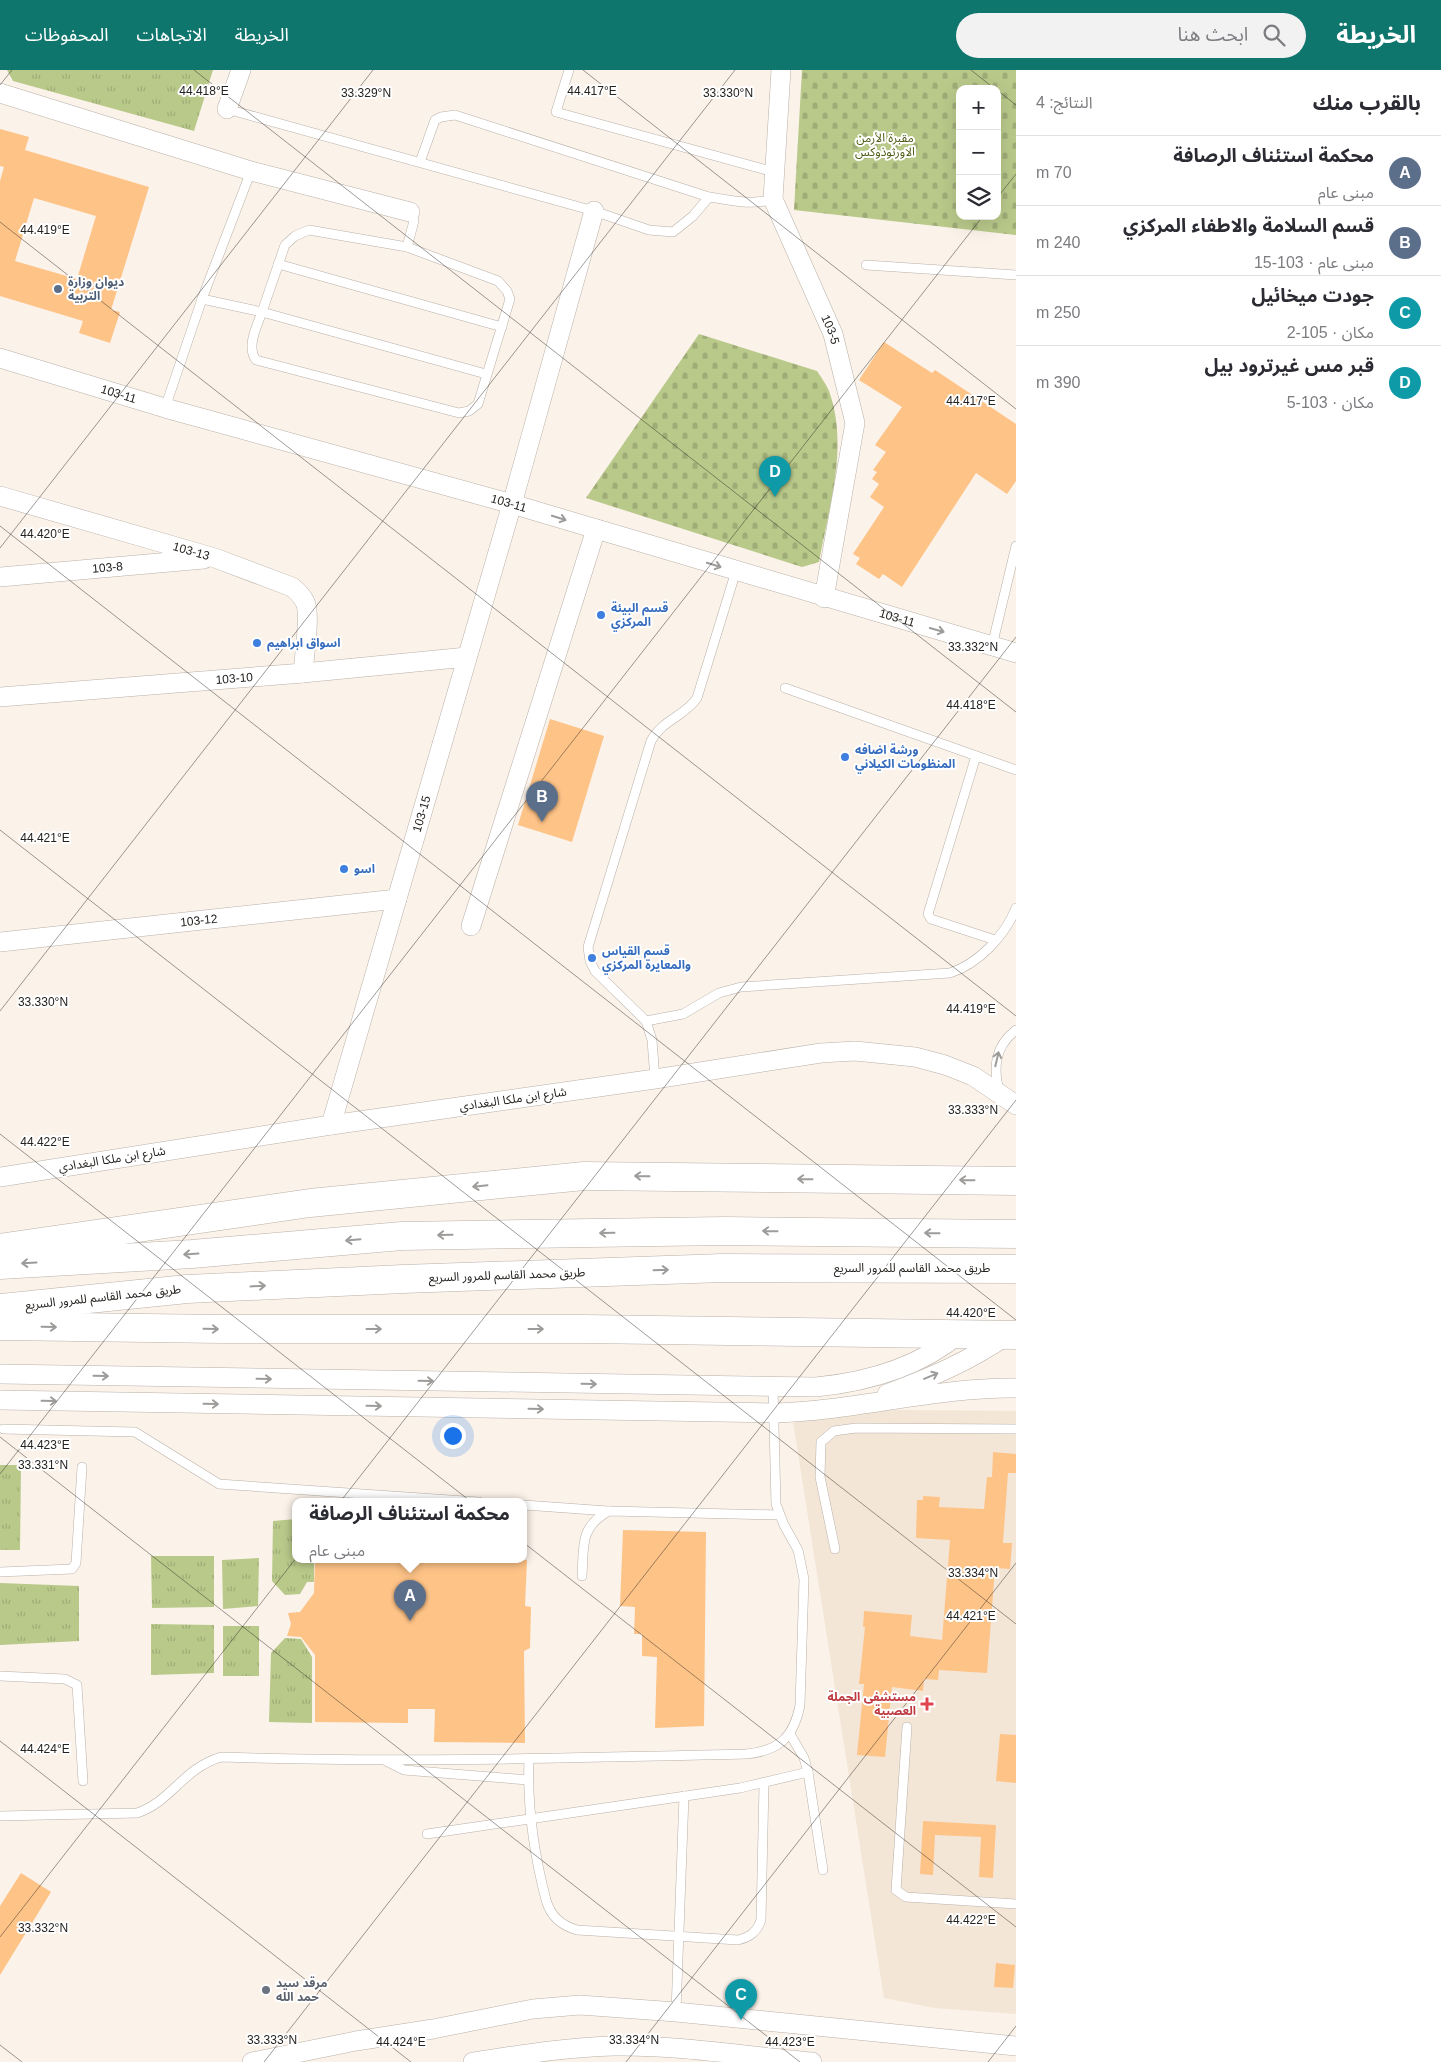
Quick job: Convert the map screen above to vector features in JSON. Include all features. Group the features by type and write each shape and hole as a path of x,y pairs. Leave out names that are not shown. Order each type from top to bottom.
{"highway":[{"path":"0,1248 310,1203 584,1176 1016,1181"},
{"path":"0,1265 192,1254 402,1236 725,1231 1016,1234"},
{"name":"طريق محمد القاسم للمرور السريع","path":"0,1308 187,1289 402,1279 723,1268 1016,1269"},
{"path":"0,1326 221,1329 584,1329 1012,1335"}],"street":[{"path":"228,109 241,70"},
{"name":"103-5","path":"781,70 773,199 833,334 855,423 824,598"},
{"path":"0,93 251,171 410,212"},
{"name":"103-15","path":"331,1125 512,504 594,210"},
{"name":"103-11","path":"0,358 165,408 512,504 824,598 1016,653"},
{"name":"103-13","path":"0,496 215,558 283,582 300,594 306,604 308,614 302,672"},
{"path":"471,926 596,529"},
{"name":"103-8","path":"0,577 215,558"},
{"name":"103-10","path":"0,697 468,657"},
{"name":"103-12","path":"0,942 397,899"},
{"name":"شارع ابن ملكا البغدادي","path":"0,1177 331,1125 656,1079 820,1053 855,1051 915,1057 945,1065 973,1076 1016,1105"},
{"path":"0,1374 816,1387 855,1382 877,1376 930,1354 959,1334"},
{"path":"853,1407 959,1364 1012,1335"},
{"path":"0,1400 774,1413 853,1407 969,1389 1016,1388"},
{"path":"252,2062 356,2041 557,2006 603,2005 1016,2046"},
{"path":"473,2062 586,2047 639,2046 700,2057 812,2062"}],"lane":[{"path":"569,70 556,112 774,172"},
{"path":"228,109 594,210 649,230 673,232 693,216 709,197"},
{"path":"420,162 435,120 455,115 709,197 747,203 760,203 773,199"},
{"path":"165,408 202,299 251,171"},
{"path":"407,247 414,221 410,212"},
{"path":"309,230 407,247 498,281 507,291 510,300 502,327 478,404 470,411 459,413 256,360 252,355 252,341 278,264 285,245 295,236 309,230"},
{"path":"278,264 502,327"},
{"path":"866,265 1016,275"},
{"path":"202,299 262,312 486,374"},
{"path":"992,646 1016,546"},
{"path":"656,1079 652,1040 646,1021 595,971 590,961 588,947 651,741 664,723 693,704 697,698 736,571"},
{"path":"785,688 1016,770"},
{"path":"976,756 928,914 932,919 995,940"},
{"path":"646,1021 682,1014 719,993 740,987 950,973 967,966 995,940 1007,926 1016,908"},
{"path":"1000,1094 995,1073 997,1057 1003,1043 1016,1030"},
{"path":"0,1816 136,1813 154,1805 198,1767 221,1758 384,1761 529,1759 760,1753 776,1746 790,1734 797,1719 800,1705 804,1578 798,1550 779,1515 776,1504 773,1387"},
{"path":"835,1549 820,1477 822,1442 834,1431 856,1428 1016,1429"},
{"path":"3,1429 135,1432 219,1484 421,1498"},
{"path":"0,1572 72,1569 76,1563 82,1467"},
{"path":"527,1505 609,1511 779,1515"},
{"path":"582,1576 585,1534 596,1518 609,1511"},
{"path":"0,1676 65,1679 77,1686 83,1781"},
{"path":"907,1727 896,1890 906,1897 1016,1904"},
{"path":"790,1734 804,1758 808,1772 823,1870"},
{"path":"529,1759 528,1780 531,1818 540,1878 548,1907 557,1920 577,1930 738,1940 751,1935 758,1926 761,1914 764,1784"},
{"path":"384,1761 404,1770 528,1780"},
{"path":"427,1834 764,1784 808,1772"},
{"path":"676,2012 684,1796"}],"shaded area":[{"name":"مستشفى الجملة العصبية","path":"791,1409 1016,1411 1016,2014 934,2008 884,1998"}],"green space":[{"path":"7,70 213,70 194,131 13,81"},
{"name":"مقبرة الأرمن الاورثوذوكس","path":"802,70 1016,70 1016,235 794,210"},
{"path":"699,334 817,371 829,391 835,412 837,455 832,498 819,562 802,567 586,498"},
{"path":"0,1465 21,1465 20,1550 0,1550"},
{"path":"292,1519 292,1563 314,1563 314,1582 307,1582 300,1594 285,1595 272,1581 273,1521"},
{"path":"151,1556 214,1556 214,1607 152,1608"},
{"path":"259,1558 258,1606 223,1609 222,1560"},
{"path":"0,1583 79,1586 79,1641 0,1645"},
{"path":"151,1624 214,1625 214,1673 151,1675"},
{"path":"223,1626 259,1626 259,1676 223,1676"},
{"path":"285,1638 301,1639 312,1657 312,1723 269,1722 271,1653"}],"building":[{"path":"0,129 29,137 25,150 149,187 111,310 120,312 110,343 79,333 83,321 0,296 0,181 4,167 0,166","holes":["34,198 96,216 77,279 15,261"]},
{"path":"884,342 932,373 935,370 1016,424 1016,481 1007,494 976,473 902,587 883,574 879,579 856,564 860,558 853,554 884,507 870,497 879,484 872,479 877,472 873,470 886,452 875,445 902,407 859,380"},
{"path":"550,719 604,736 572,842 518,825"},
{"path":"993,1452 1016,1454 1016,1473 1008,1473 1003,1543 1012,1543 1010,1569 995,1568 987,1673 939,1670 938,1680 924,1679 923,1691 892,1687 885,1757 857,1755 864,1684 859,1684 865,1627 863,1627 864,1611 912,1615 910,1636 942,1640 950,1540 916,1538 917,1500 923,1500 923,1496 940,1497 939,1507 984,1509 987,1477 992,1477"},
{"path":"623,1530 706,1532 704,1726 655,1728 657,1657 642,1656 642,1634 634,1634 635,1607 620,1606"},
{"path":"315,1563 527,1563 525,1606 531,1607 530,1648 524,1651 525,1743 434,1742 435,1709 408,1709 408,1723 315,1722 315,1655 301,1637 287,1636 291,1624 288,1613 300,1612 314,1593"},
{"path":"1000,1734 1016,1735 1016,1783 996,1781"},
{"path":"923,1821 996,1825 993,1878 979,1877 981,1837 935,1835 933,1875 920,1874"},
{"path":"21,1873 51,1892 0,1975 0,1906"},
{"path":"996,1963 1015,1965 1013,1988 994,1987"}],"place":[{"name":"ديوان وزارة التربية","path":"58,289"},
{"name":"قبر مس غيرترود بيل","path":"775,497"},
{"name":"قسم البيئة المركزي","path":"601,615"},
{"name":"اسواق ابراهيم","path":"257,643"},
{"name":"ورشة اضافه المنظومات الكيلاني","path":"845,757"},
{"name":"قسم السلامة والاطفاء المركزي","path":"542,822"},
{"name":"اسو","path":"344,869"},
{"name":"قسم القياس والمعايرة المركزي","path":"592,958"},
{"name":"محكمة استئناف الرصافة","path":"410,1621"},
{"name":"مستشفى الجملة العصبية","path":"927,1704"},
{"name":"مرقد سيد حمد الله","path":"266,1990"},
{"name":"جودت ميخائيل","path":"741,2020"}]}
